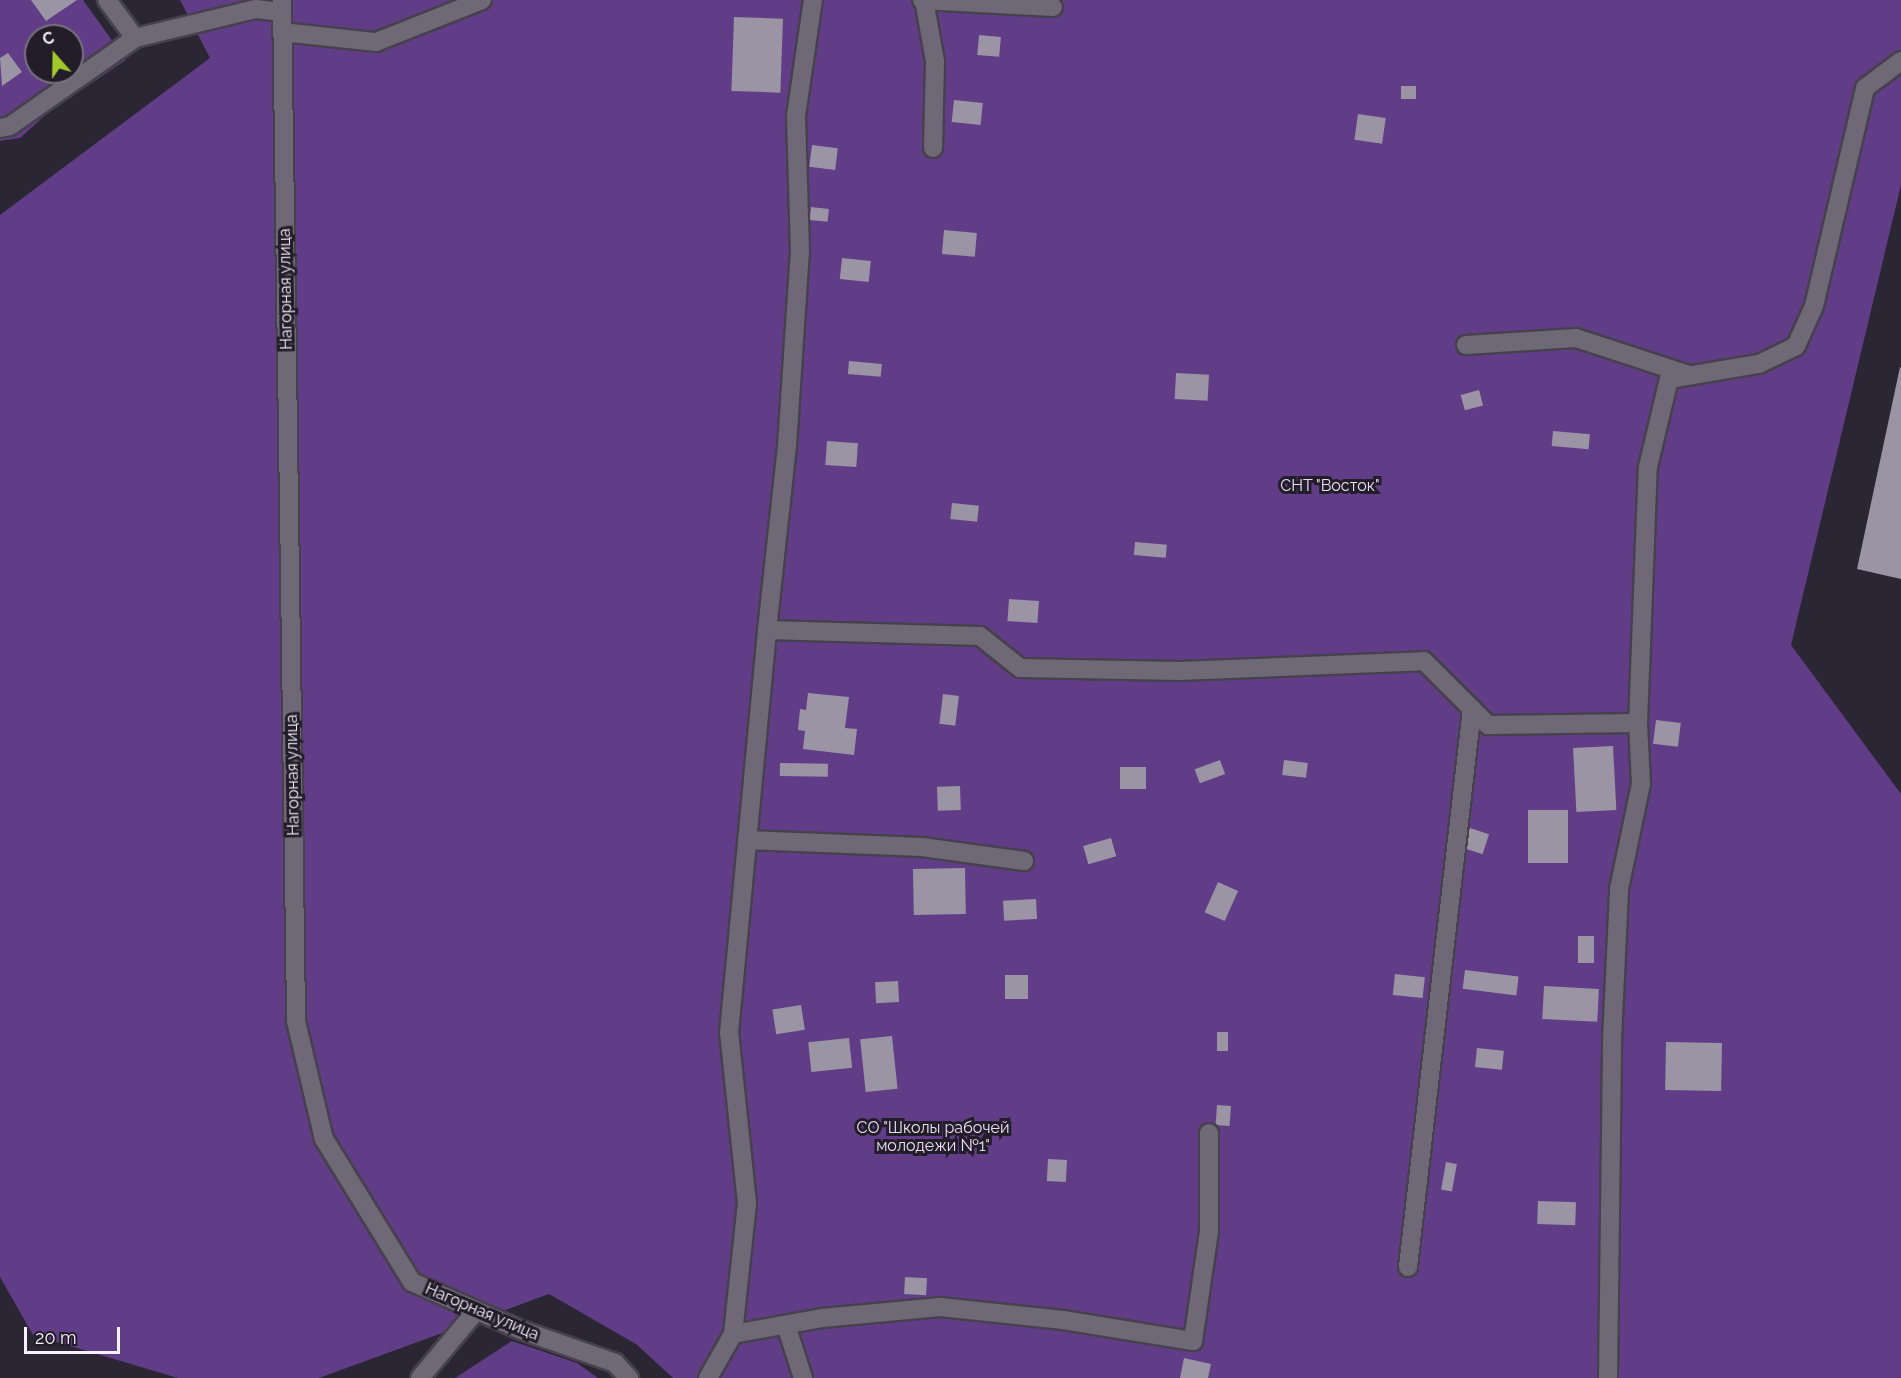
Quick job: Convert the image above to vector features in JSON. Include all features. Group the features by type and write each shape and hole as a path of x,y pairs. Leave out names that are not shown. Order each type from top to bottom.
{"street":[{"path":"107,0 135,38"},
{"path":"282,32 376,42 482,0"},
{"path":"708,1378 733,1334 747,1203 729,1033 767,630 787,446 800,251 796,116 813,0"},
{"path":"933,148 935,61 923,0 1053,8"},
{"path":"0,128 10,126 135,38 256,9 282,6"},
{"name":"Нагорная улица","path":"282,6 296,1021 324,1139 412,1282 476,1311 615,1363 629,1378"},
{"path":"1608,1378 1612,1040 1619,889 1641,784 1638,723 1648,467 1669,379 1760,364 1796,346 1814,306 1865,88 1901,61"},
{"path":"1466,345 1576,338 1690,375"},
{"path":"767,630 980,636 1020,668 1179,671 1424,661 1488,725 1638,723"},
{"path":"1408,1266 1472,709"},
{"path":"747,840 922,847 1024,861"},
{"path":"733,1334 786,1324 940,1307 1063,1320 1192,1341 1209,1231 1209,1133"},
{"path":"420,1378 476,1311"},
{"path":"786,1324 803,1378"}],"green space":[{"path":"0,0 83,0 126,60 50,111 20,138 0,141"},
{"name":"СНТ \"Восток\"","path":"180,0 1901,0 1901,185 1791,645 1901,794 1901,1378 673,1378 636,1344 549,1294 319,1378 178,1378 33,1335 0,1277 0,215 210,58"},
{"path":"512,1341 577,1363 598,1378 455,1378"}],"building":[{"path":"31,0 77,0 46,21"},
{"path":"734,17 783,19 780,93 731,91"},
{"path":"979,35 1001,37 999,57 977,55"},
{"path":"8,53 22,72 2,86 0,58"},
{"path":"1401,86 1416,86 1416,99 1401,99"},
{"path":"954,100 983,103 981,125 952,122"},
{"path":"1358,114 1386,118 1382,144 1354,140"},
{"path":"812,145 838,148 835,170 809,167"},
{"path":"811,207 829,209 828,222 810,220"},
{"path":"944,230 977,233 975,257 942,254"},
{"path":"842,258 871,261 869,282 840,279"},
{"path":"849,361 882,364 881,377 848,374"},
{"path":"1901,368 1901,579 1857,569"},
{"path":"1176,373 1209,375 1208,401 1175,399"},
{"path":"1479,390 1483,405 1465,410 1461,395"},
{"path":"1553,431 1590,434 1589,449 1552,446"},
{"path":"827,441 858,443 856,467 825,465"},
{"path":"952,503 979,506 977,522 950,519"},
{"path":"1135,542 1167,545 1166,558 1134,555"},
{"path":"1009,599 1039,601 1037,623 1007,621"},
{"path":"808,693 849,697 845,728 857,729 854,755 803,749 805,731 798,730 800,709 806,710"},
{"path":"943,694 959,696 955,726 939,724"},
{"path":"1656,720 1681,723 1678,747 1653,744"},
{"path":"1613,746 1616,810 1576,812 1573,748"},
{"path":"1220,760 1225,774 1200,783 1195,769"},
{"path":"1284,760 1308,763 1306,778 1282,775"},
{"path":"780,763 828,764 828,777 780,776"},
{"path":"1120,767 1146,767 1146,789 1120,789"},
{"path":"960,786 961,810 938,811 937,787"},
{"path":"1528,810 1568,810 1568,863 1528,863"},
{"path":"1470,828 1489,834 1483,854 1464,848"},
{"path":"1111,838 1116,856 1088,864 1083,846"},
{"path":"965,868 966,914 914,915 913,869"},
{"path":"1218,882 1238,891 1225,921 1205,912"},
{"path":"1036,899 1037,919 1004,921 1003,901"},
{"path":"1578,936 1594,936 1594,963 1578,963"},
{"path":"1465,970 1519,977 1516,995 1463,989"},
{"path":"1395,974 1425,977 1423,998 1393,995"},
{"path":"1005,975 1028,975 1028,999 1005,999"},
{"path":"898,981 899,1002 876,1003 875,982"},
{"path":"1544,986 1599,989 1597,1022 1542,1019"},
{"path":"801,1005 805,1030 776,1034 772,1010"},
{"path":"1217,1032 1228,1032 1228,1051 1217,1051"},
{"path":"892,1036 898,1089 866,1092 860,1039"},
{"path":"849,1038 852,1068 811,1072 808,1042"},
{"path":"1666,1042 1722,1043 1721,1091 1665,1090"},
{"path":"1477,1048 1504,1051 1502,1070 1475,1067"},
{"path":"1217,1105 1231,1106 1230,1126 1216,1125"},
{"path":"1048,1159 1067,1160 1066,1182 1047,1181"},
{"path":"1446,1162 1457,1164 1452,1191 1441,1190"},
{"path":"1538,1201 1576,1202 1575,1225 1537,1224"},
{"path":"905,1277 927,1278 926,1295 904,1294"},
{"path":"1184,1358 1211,1364 1208,1378 1180,1378"}],"park label":[{"name":"СО \"Школы рабочей молодежи №1\"","path":"933,1137"}]}
